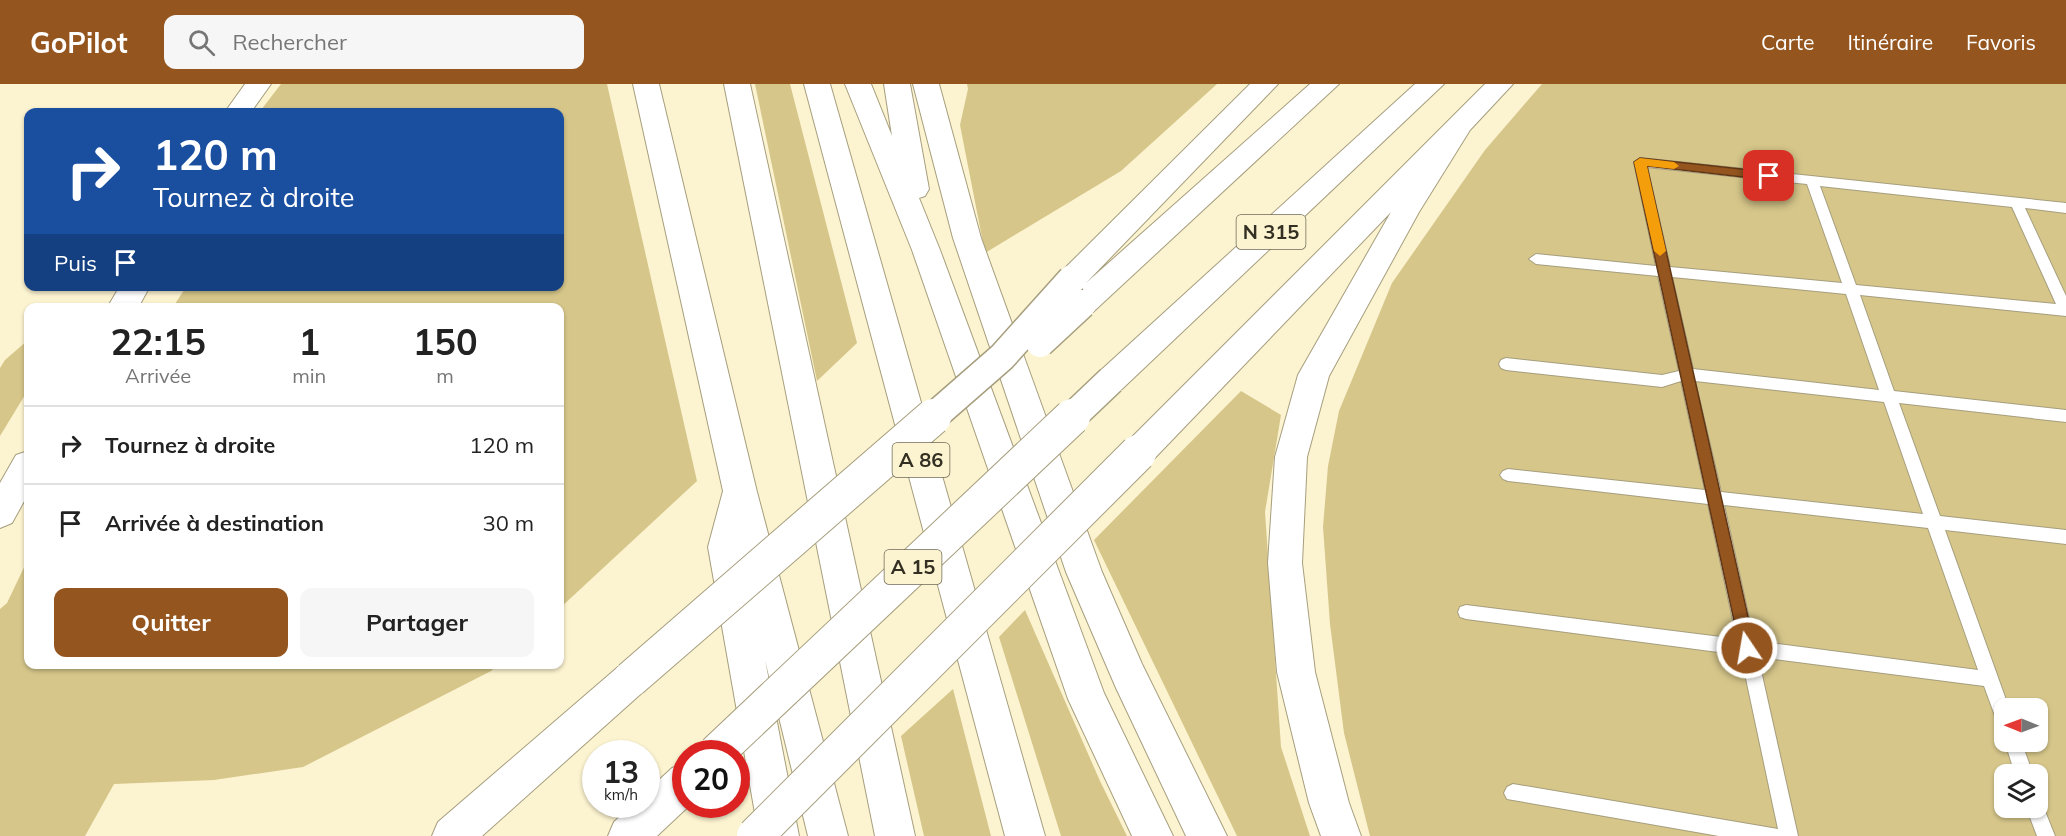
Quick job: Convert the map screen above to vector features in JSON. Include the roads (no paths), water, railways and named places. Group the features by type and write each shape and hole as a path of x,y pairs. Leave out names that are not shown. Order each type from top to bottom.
{"highway":[{"path":"646,84 740,492 828,836"},
{"path":"737,84 895,836"},
{"name":"A 86","path":"817,84 1025,836"},
{"path":"858,84 926,250 1087,699 1153,836"},
{"path":"897,84 926,250"},
{"path":"926,84 967,238 1084,572 1129,676 1207,836"},
{"path":"452,836 1002,357 1039,345 1077,292 1265,84"},
{"path":"1077,292 1326,84"},
{"name":"N 315","path":"1111,380 1431,84"},
{"path":"755,836 1138,453 1500,84"},
{"path":"1341,836 1329,804 1296,672 1284,563 1291,458 1314,375 1401,219 1459,127"},
{"name":"A 15","path":"730,740 1111,380"},
{"path":"0,513 24,472"},
{"path":"740,492 725,547 779,836"},
{"path":"636,828 672,795"}],"lane":[{"path":"1789,836 1640,162 2066,208"},
{"path":"1812,180 1997,698"},
{"path":"2016,202 2066,310"},
{"path":"1536,259 2066,310"},
{"path":"1506,364 1662,381 1687,374 2066,416"},
{"path":"1508,475 2066,537"},
{"path":"1467,612 1990,679"},
{"path":"1513,793 1774,836"},
{"path":"2039,818 2046,836"}]}
